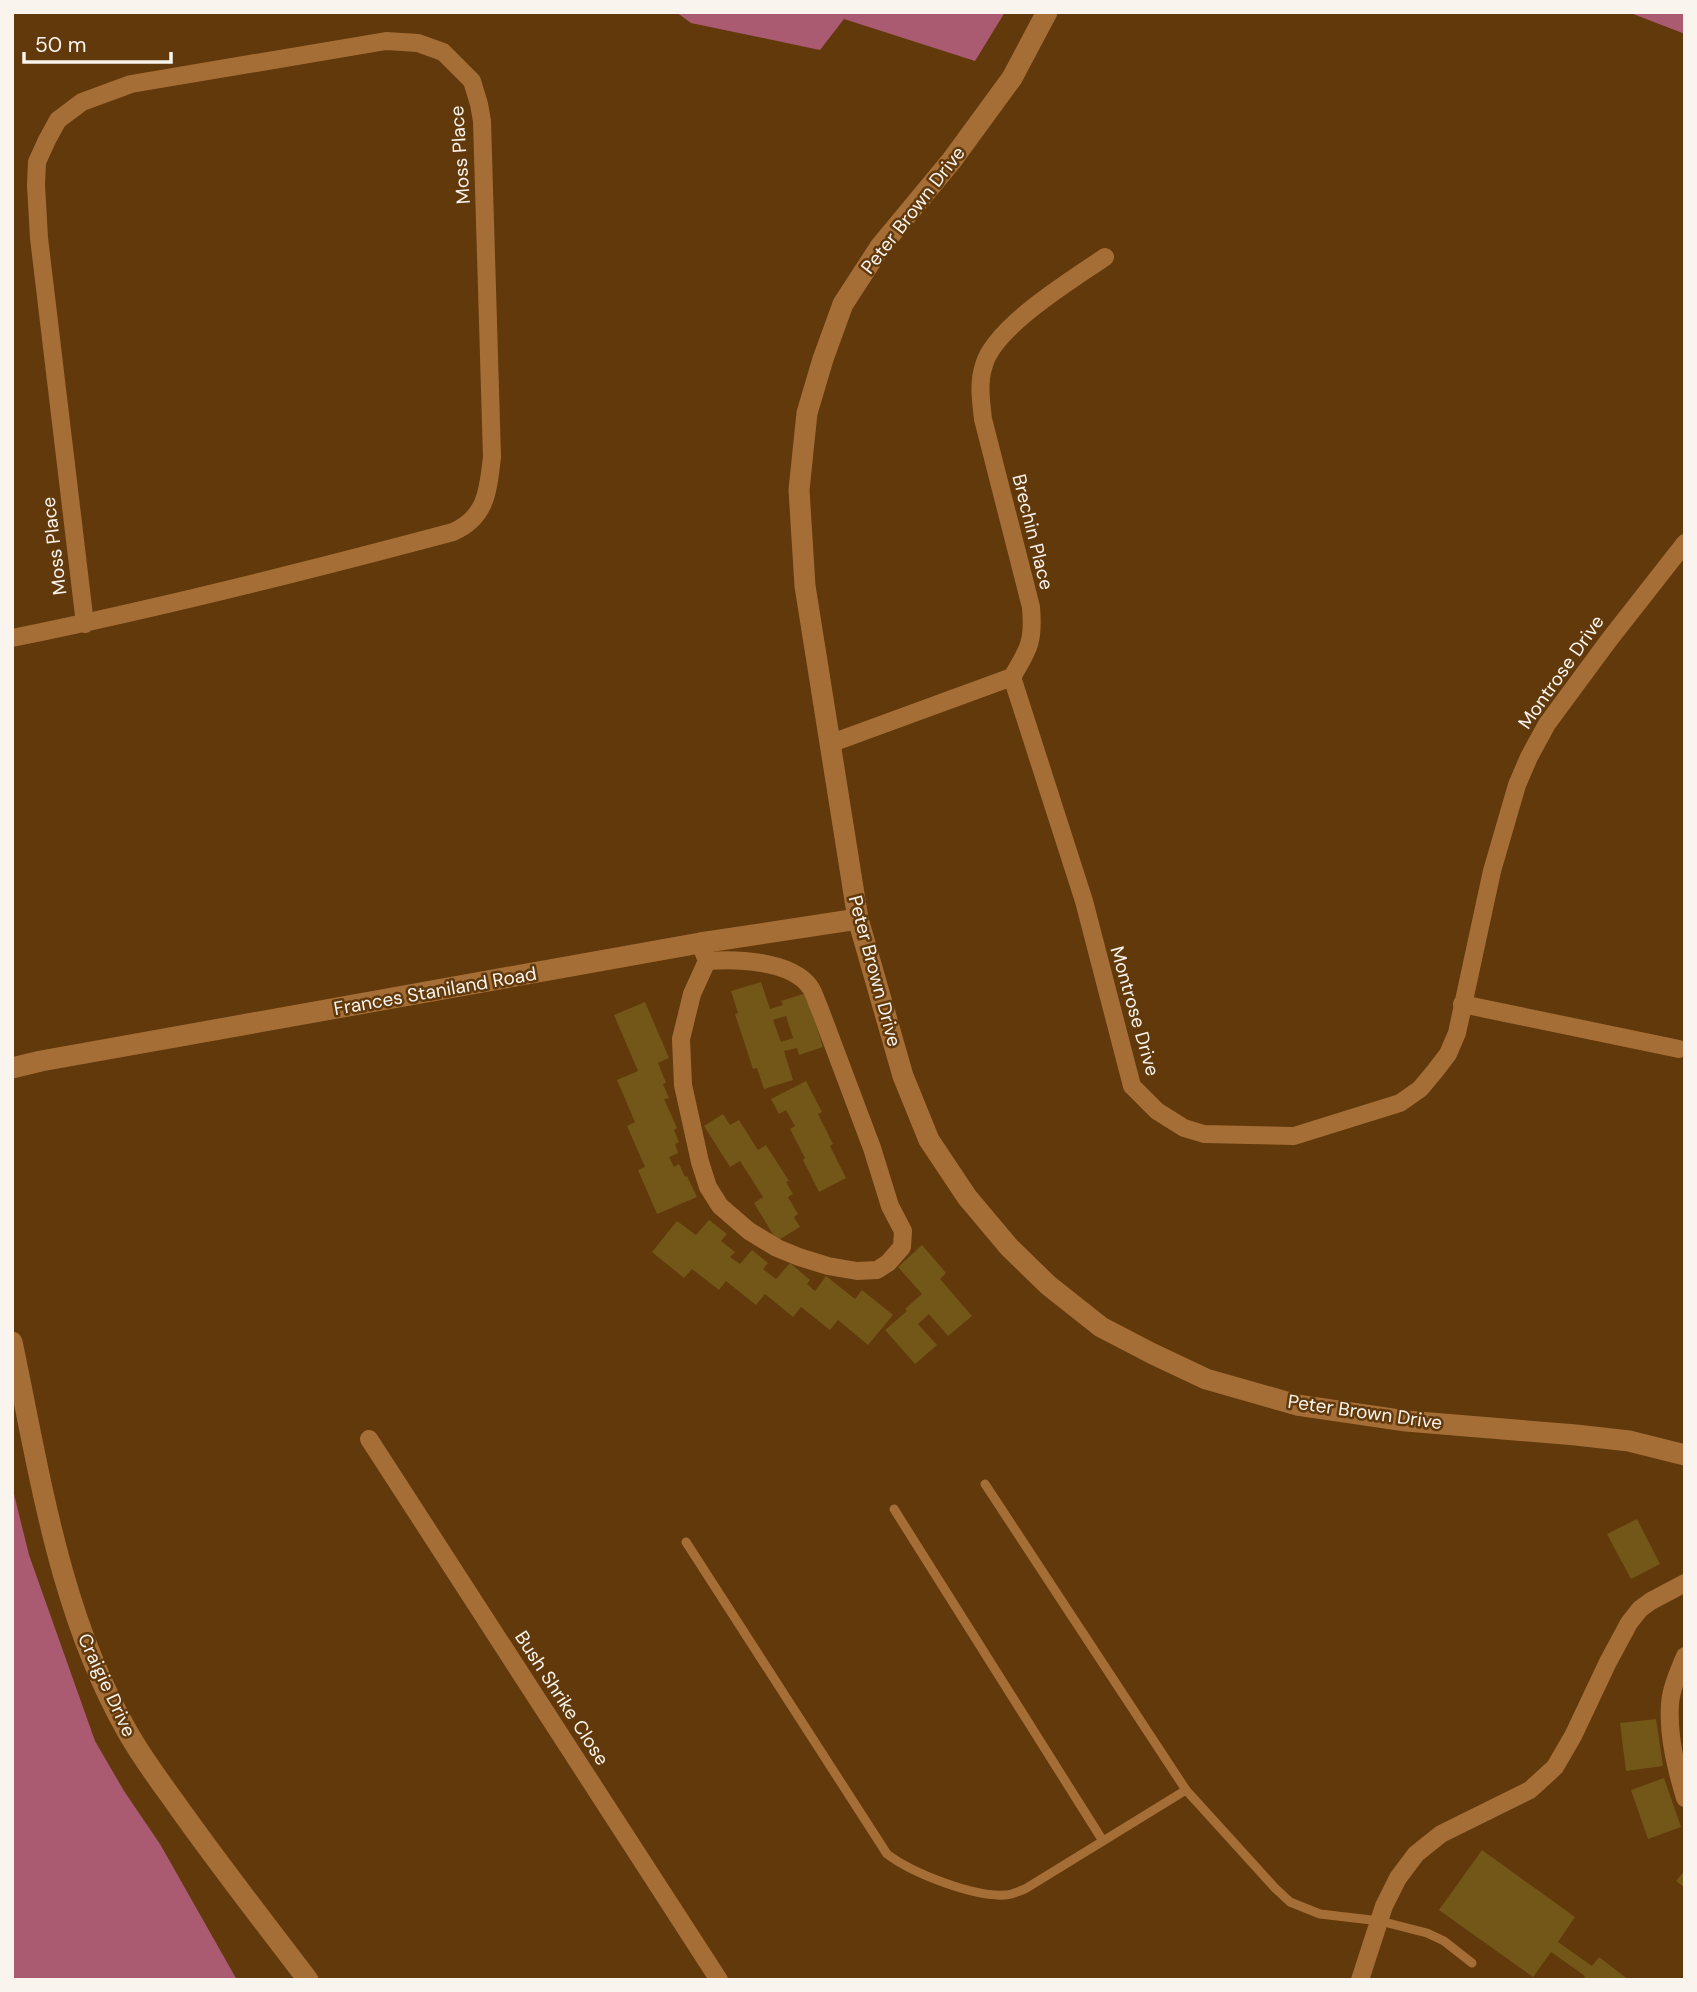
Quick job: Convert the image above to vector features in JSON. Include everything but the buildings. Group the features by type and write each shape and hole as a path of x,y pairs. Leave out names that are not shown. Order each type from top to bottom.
{"street":[{"name":"Peter Brown Drive","path":"1047,12 999,97 952,160 880,247 843,303 807,413 799,490 805,586 858,919 903,1076 929,1140 967,1197 1009,1247 1048,1285 1101,1327 1206,1378 1297,1405 1406,1421 1576,1434 1629,1441 1685,1455"},
{"name":"Moss Place","path":"12,638 85,624 246,587 453,532 466,526 482,506 488,490 492,457 482,121 480,104 472,81 443,52 418,43 386,41 131,84 82,102 58,120 37,162 36,185 39,238 85,624"},
{"name":"Brechin Place","path":"1012,677 1029,646 1033,629 1031,607 983,419 980,389 984,363 994,345 1024,314 1105,257"},
{"name":"Montrose Drive","path":"1012,677 1083,901 1132,1086 1157,1111 1184,1128 1203,1134 1294,1136 1399,1103 1420,1089 1448,1054 1457,1033 1492,871 1528,757 1547,723 1685,543"},
{"path":"830,744 1012,677"},
{"name":"Frances Staniland Road","path":"12,1068 41,1061 704,952 858,919"},
{"path":"704,952 785,969 800,977 810,987 872,1148 890,1206 903,1231 902,1247 888,1263 877,1270 857,1271 828,1266 777,1248 749,1231 720,1206 708,1187 683,1085 681,1039 704,952"},
{"path":"1462,1004 1679,1049"},
{"name":"Craigie Drive","path":"12,1342 55,1550 73,1607 110,1699 127,1733 154,1773 307,1980"},
{"name":"Bush Shrike Close","path":"369,1439 719,1980"},
{"path":"1360,1980 1384,1906 1398,1878 1416,1854 1441,1834 1530,1790 1555,1767 1629,1623 1640,1609 1651,1601 1683,1587"},
{"path":"1685,1656 1677,1674 1670,1703 1672,1745 1685,1798"}],"lane":[{"path":"985,1484 1186,1790 1256,1869 1290,1902 1320,1914 1380,1921 1427,1933 1444,1941 1472,1963"},
{"path":"894,1508 1103,1841"},
{"path":"686,1542 887,1854 901,1865 971,1891 1007,1895 1026,1889 1186,1790"}],"shaded area":[{"path":"676,12 1005,12 975,61 844,19 820,50 691,23"},
{"path":"1628,12 1685,12 1685,34"},
{"path":"12,1486 29,1555 95,1741 124,1791 160,1844 237,1980 12,1980"}]}
